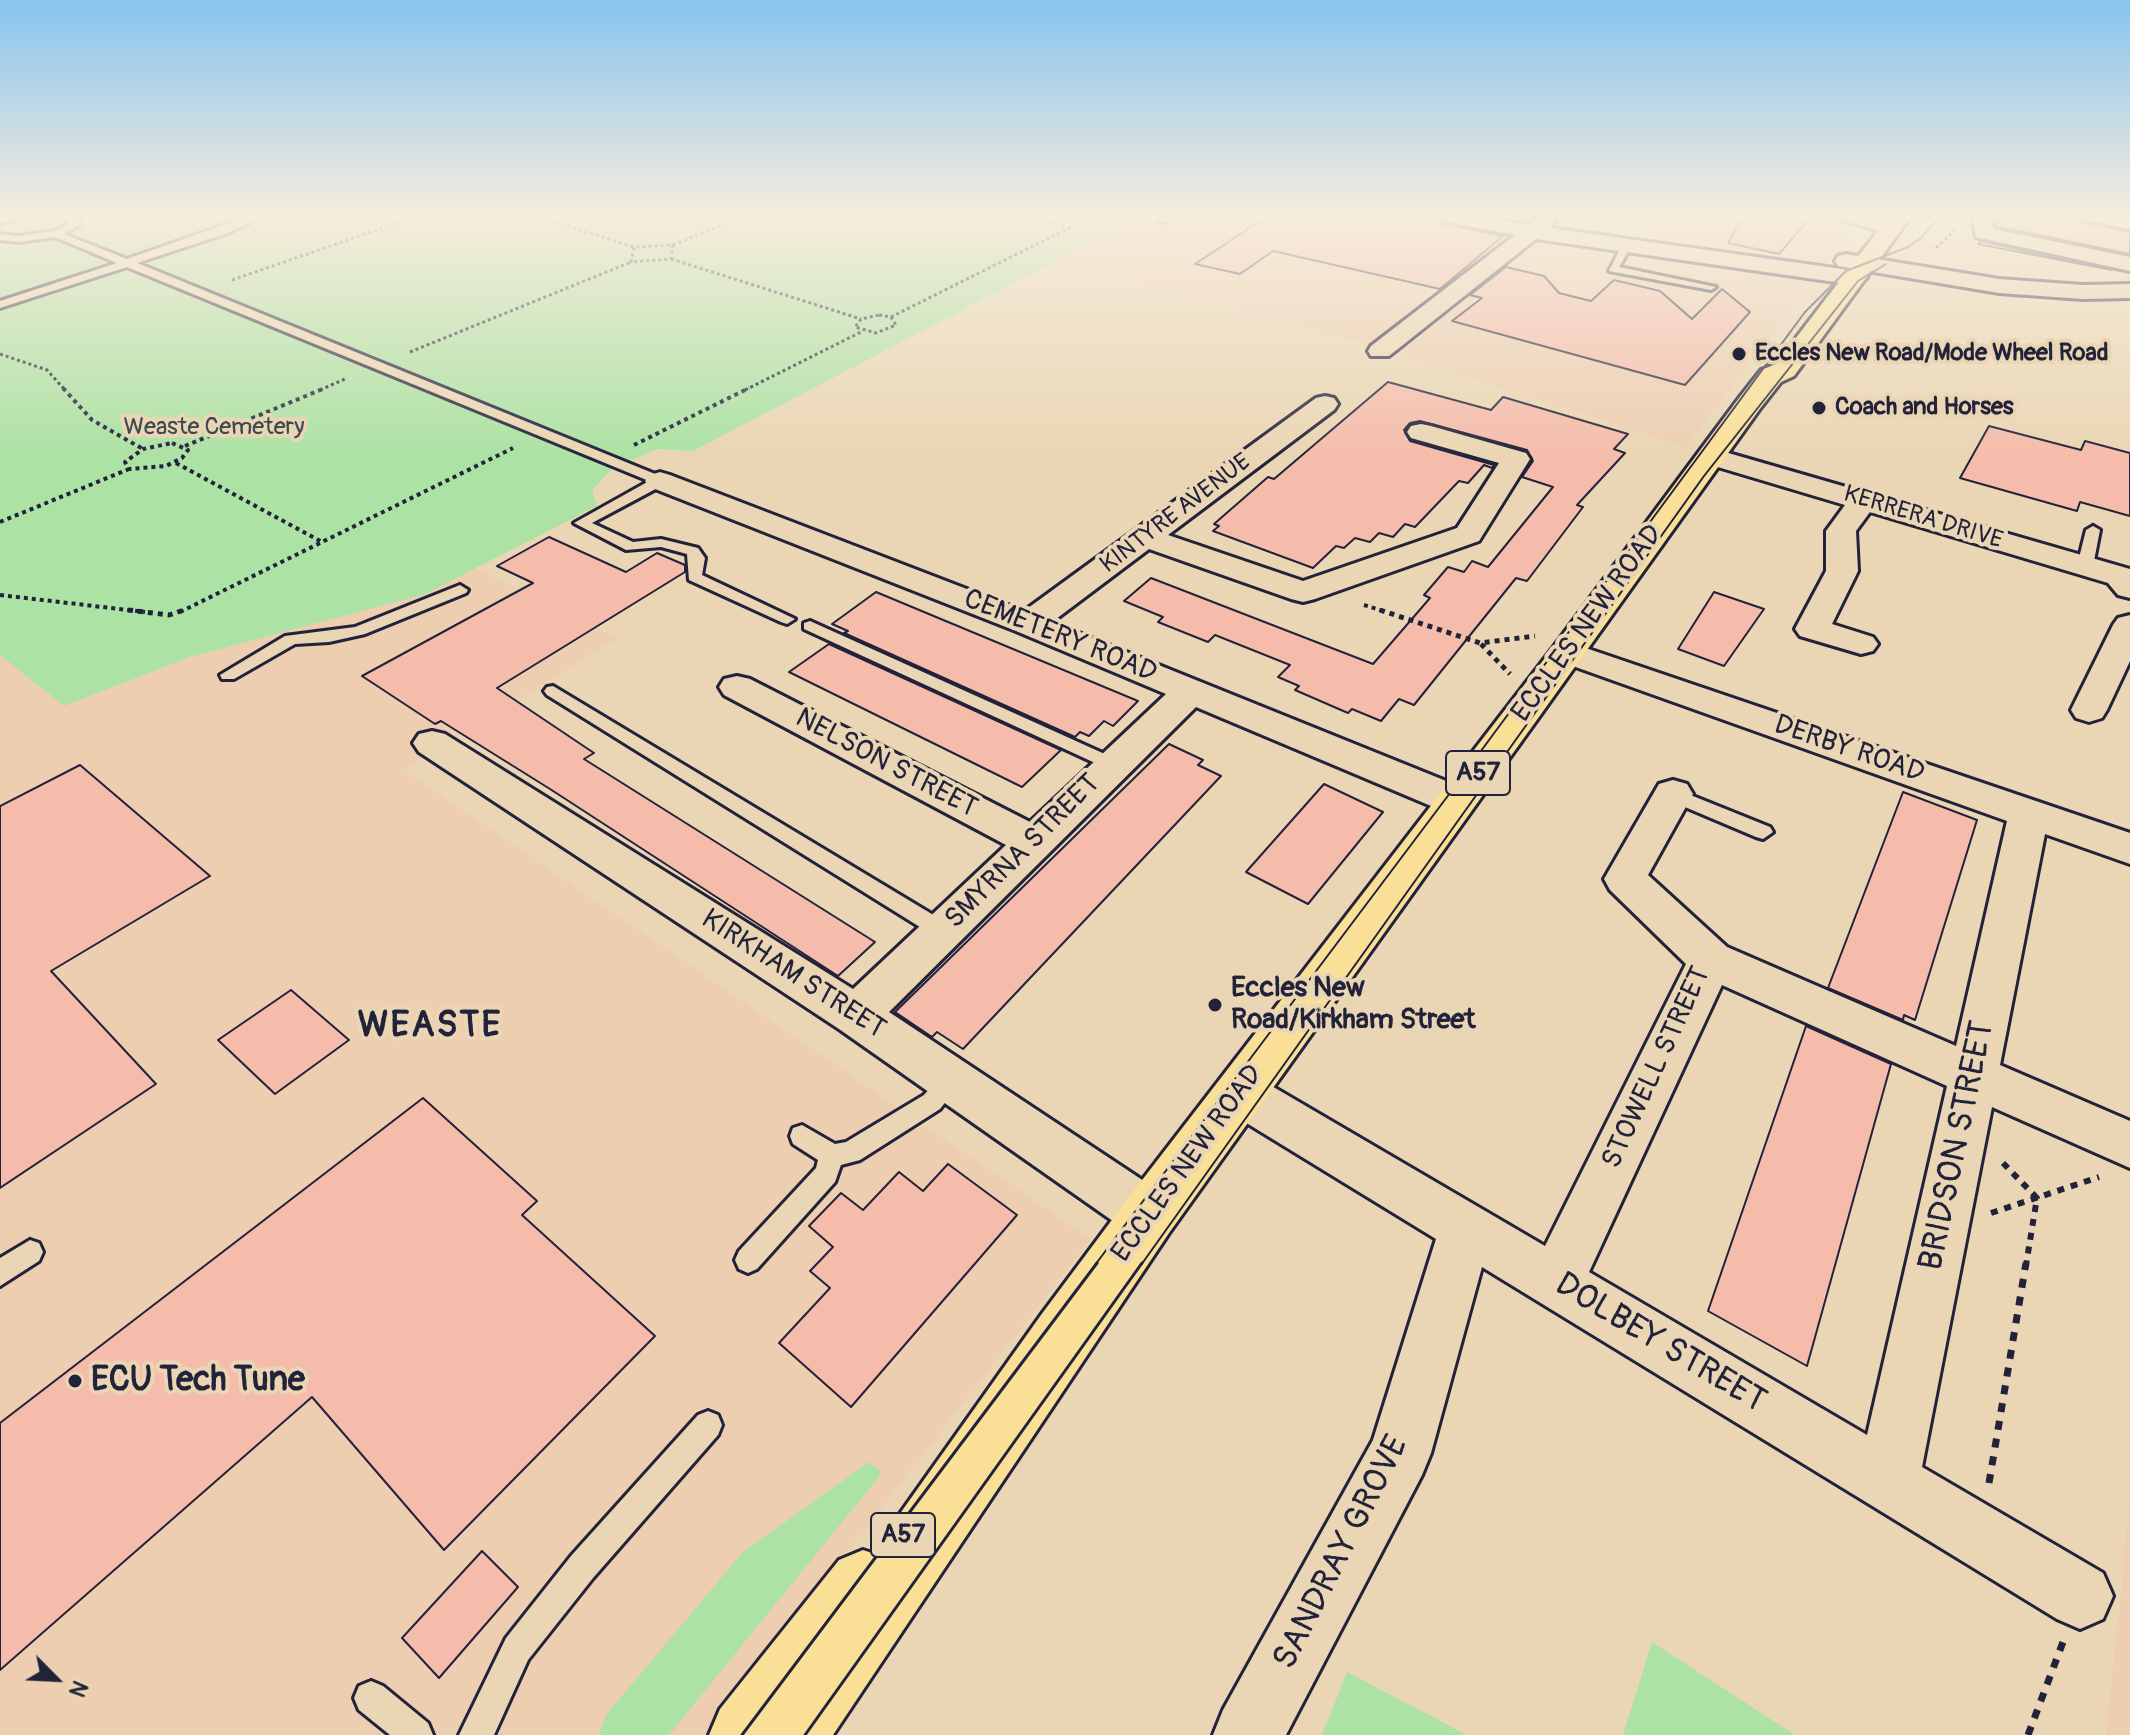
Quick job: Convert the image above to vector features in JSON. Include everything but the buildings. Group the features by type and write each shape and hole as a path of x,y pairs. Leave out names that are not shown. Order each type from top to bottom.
{"main road":[{"name":"ECCLES NEW ROAD","path":"789,1735 1062,1336 1457,801 1554,644 1711,456 1771,376 1785,370 1834,296"},
{"name":"ECCLES NEW ROAD","path":"746,1735 1062,1336"}],"street":[{"path":"1380,351 1451,296"},
{"name":"KINTYRE AVENUE","path":"1028,624 1325,404"},
{"path":"1145,537 1303,592 1468,534 1516,459 1421,432"},
{"name":"KERRERA DRIVE","path":"1711,456 2119,576 2130,588"},
{"name":"CEMETERY ROAD","path":"660,481 1028,624 1457,801"},
{"path":"1861,644 1812,629 1842,571 1841,531 1863,501"},
{"path":"2089,710 2130,625"},
{"name":"DERBY ROAD","path":"1554,644 2130,849"},
{"name":"NELSON STREET","path":"737,687 1034,842"},
{"name":"SMYRNA STREET","path":"856,1015 1112,764 1192,690"},
{"name":"KIRKHAM STREET","path":"432,743 856,1015 1149,1215"},
{"name":"STOWELL STREET","path":"1556,1282 1711,960 1625,879 1673,794"},
{"name":"BRIDSON STREET","path":"1888,1481 2029,812"},
{"path":"1711,960 1973,1076 2117,1160"},
{"name":"DOLBEY STREET","path":"1240,1093 2080,1596"},
{"name":"SANDRAY GROVE","path":"1248,1735 1400,1453 1466,1228"}],"lane":[{"path":"0,305 27,296"},
{"path":"207,296 660,481"},
{"path":"660,481 581,523 631,547 661,543 693,551 697,558 694,577 787,619"},
{"path":"2085,566 2093,530"},
{"path":"228,675 291,639 329,637 359,631 460,590"},
{"path":"810,626 1112,764"},
{"path":"553,691 943,931"},
{"path":"1673,794 1763,832"},
{"path":"802,1136 832,1155 851,1152 932,1102 951,1080"},
{"path":"748,1260 826,1174 832,1155"},
{"path":"0,1273 30,1252"},
{"path":"476,1735 517,1649 582,1567 708,1425"},
{"path":"371,1698 416,1735"}],"path":[{"path":"129,469 126,466 128,457 143,449 162,444 185,446 548,296"},
{"path":"606,459 863,331 889,330 897,322 891,317 879,315 861,319 788,296"},
{"path":"891,317 933,296"},
{"path":"861,319 855,327 863,331"},
{"path":"0,354 47,370 92,420 143,449"},
{"path":"0,595 169,615 180,612 542,433"},
{"path":"0,522 129,469 146,470 176,463 187,454 185,446"},
{"path":"176,463 322,542"},
{"path":"1314,588 1480,643 1554,644"},
{"path":"1480,643 1510,674"},
{"path":"1940,1230 2037,1198 2117,1160"},
{"path":"1980,1536 2037,1198"},
{"path":"2028,1735 2080,1596"}],"shaded area":[{"path":"1187,296 1800,296 1686,447 1363,343"},
{"path":"475,568 618,638 404,770 1091,1239 705,1735 0,1735 0,655 64,706 190,657 425,593"},
{"path":"2130,1486 2130,1735 2106,1735 2123,1573"}],"green space":[{"name":"Weaste Cemetery","path":"0,296 990,296 693,451 657,449 612,469 592,490 597,506 425,594 190,657 64,706 0,655"},
{"path":"869,1462 882,1473 669,1735 599,1735 606,1715 743,1552"},
{"path":"1652,1642 1795,1735 1623,1735"},
{"path":"1347,1672 1467,1735 1322,1735"}],"tram line":[{"path":"1095,1265 1447,797 1805,312 1821,296"},
{"path":"1141,1265 1704,476 1846,296"},
{"path":"742,1735 1097,1263"},
{"path":"805,1735 1142,1263"}],"place":[{"name":"Eccles New Road/Mode Wheel Road","path":"1739,354"},
{"name":"Coach and Horses","path":"1819,408"},
{"name":"Eccles New Road/Kirkham Street","path":"1215,1005"},
{"name":"ECU Tech Tune","path":"75,1381"}],"district":[{"name":"WEASTE","path":"430,1027"}]}
